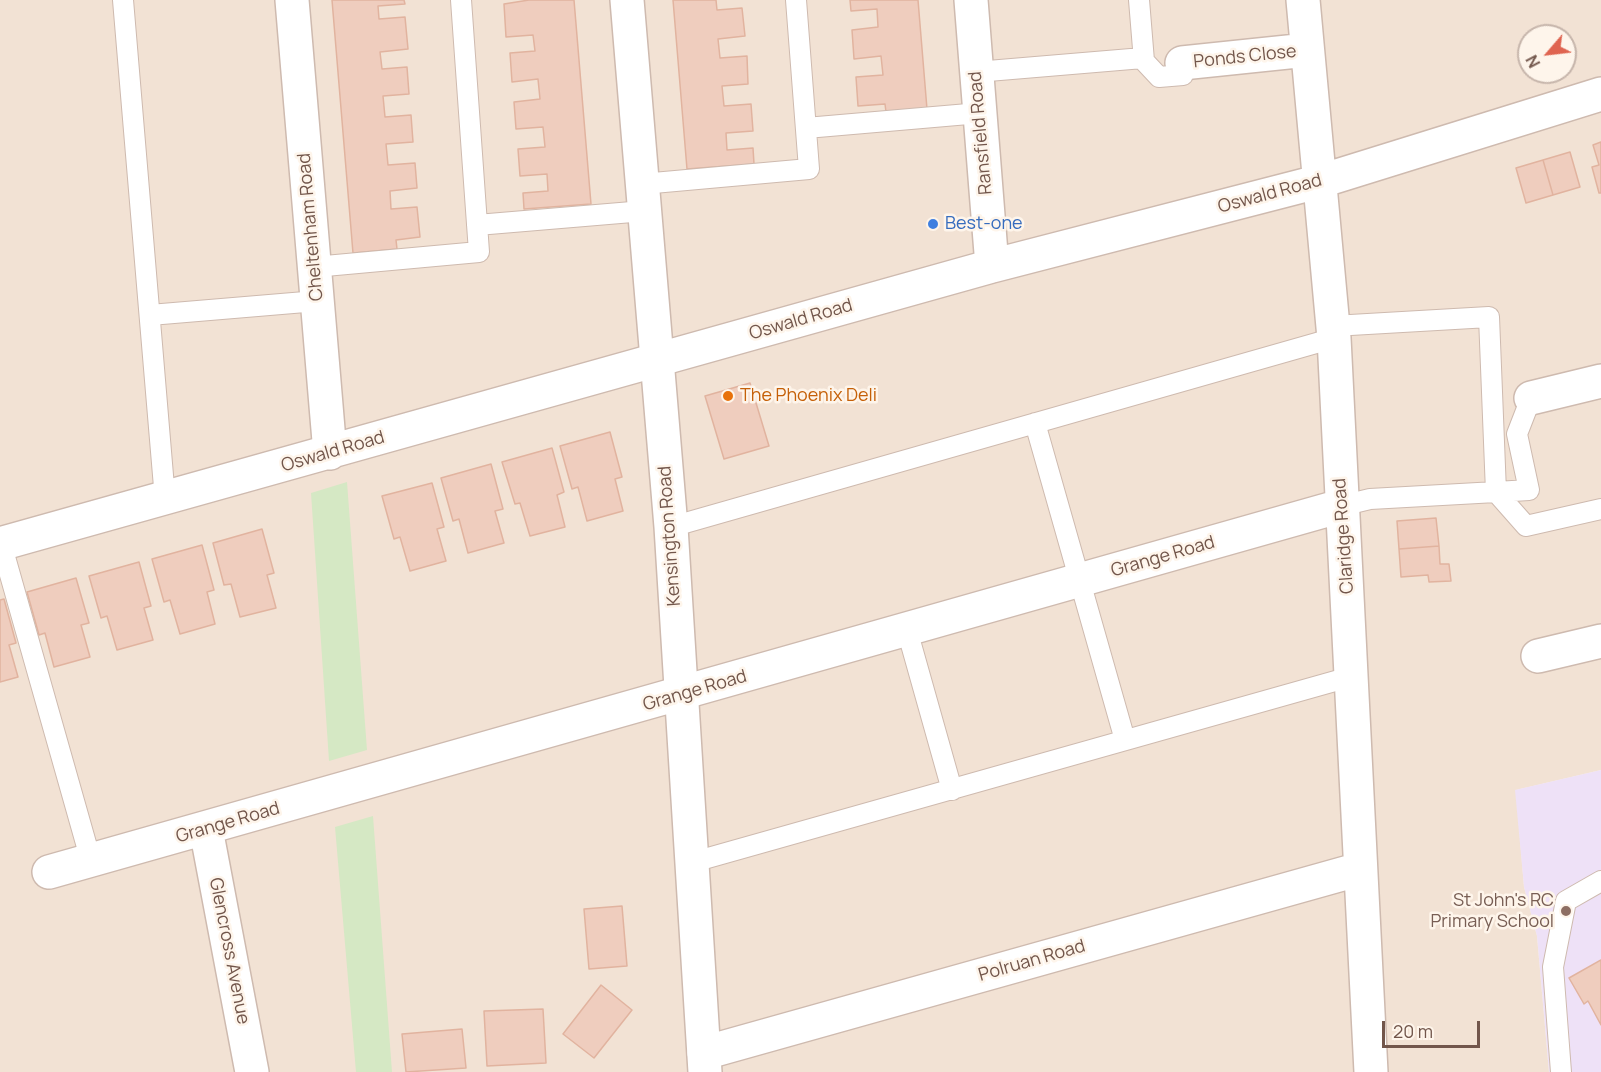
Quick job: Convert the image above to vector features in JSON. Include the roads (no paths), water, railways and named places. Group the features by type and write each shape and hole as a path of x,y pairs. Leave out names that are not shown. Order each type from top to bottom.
{"street":[{"name":"Cheltenham Road","path":"292,0 330,453"},
{"name":"Kensington Road","path":"627,0 671,527 704,1063"},
{"name":"Ransfield Road","path":"971,0 992,266"},
{"name":"Claridge Road","path":"1303,0 1333,332 1341,506 1353,676 1371,1072"},
{"name":"Ponds Close","path":"1182,63 1307,50"},
{"name":"Oswald Road","path":"0,544 992,266 1321,181 1601,94"},
{"path":"1531,398 1601,381"},
{"name":"Grange Road","path":"49,872 681,695 1341,506"},
{"path":"0,535 0,544"},
{"path":"1538,656 1601,641"},
{"name":"Glencross Avenue","path":"206,829 252,1072"},
{"name":"Polruan Road","path":"704,1063 1360,869"}],"lane":[{"path":"123,0 165,499"},
{"path":"314,267 479,252 461,0"},
{"path":"477,225 809,169 796,0"},
{"path":"1139,0 1143,58 1159,77 1183,75 1182,63"},
{"path":"976,72 1143,58"},
{"path":"806,128 980,113"},
{"path":"150,315 317,301"},
{"path":"671,527 1035,423 1333,332 1490,317 1496,492 1526,526 1601,508"},
{"path":"1341,506 1370,499 1529,490 1517,434 1531,398"},
{"path":"1035,423 1125,740"},
{"path":"0,544 91,861"},
{"path":"908,630 952,790"},
{"path":"690,863 1353,676"},
{"path":"1561,1072 1553,967 1566,901 1601,881"}],"place":[{"name":"Best-one","path":"933,224"},
{"name":"The Phoenix Deli","path":"728,396"},
{"name":"St John's RC Primary School","path":"1566,911"}]}
